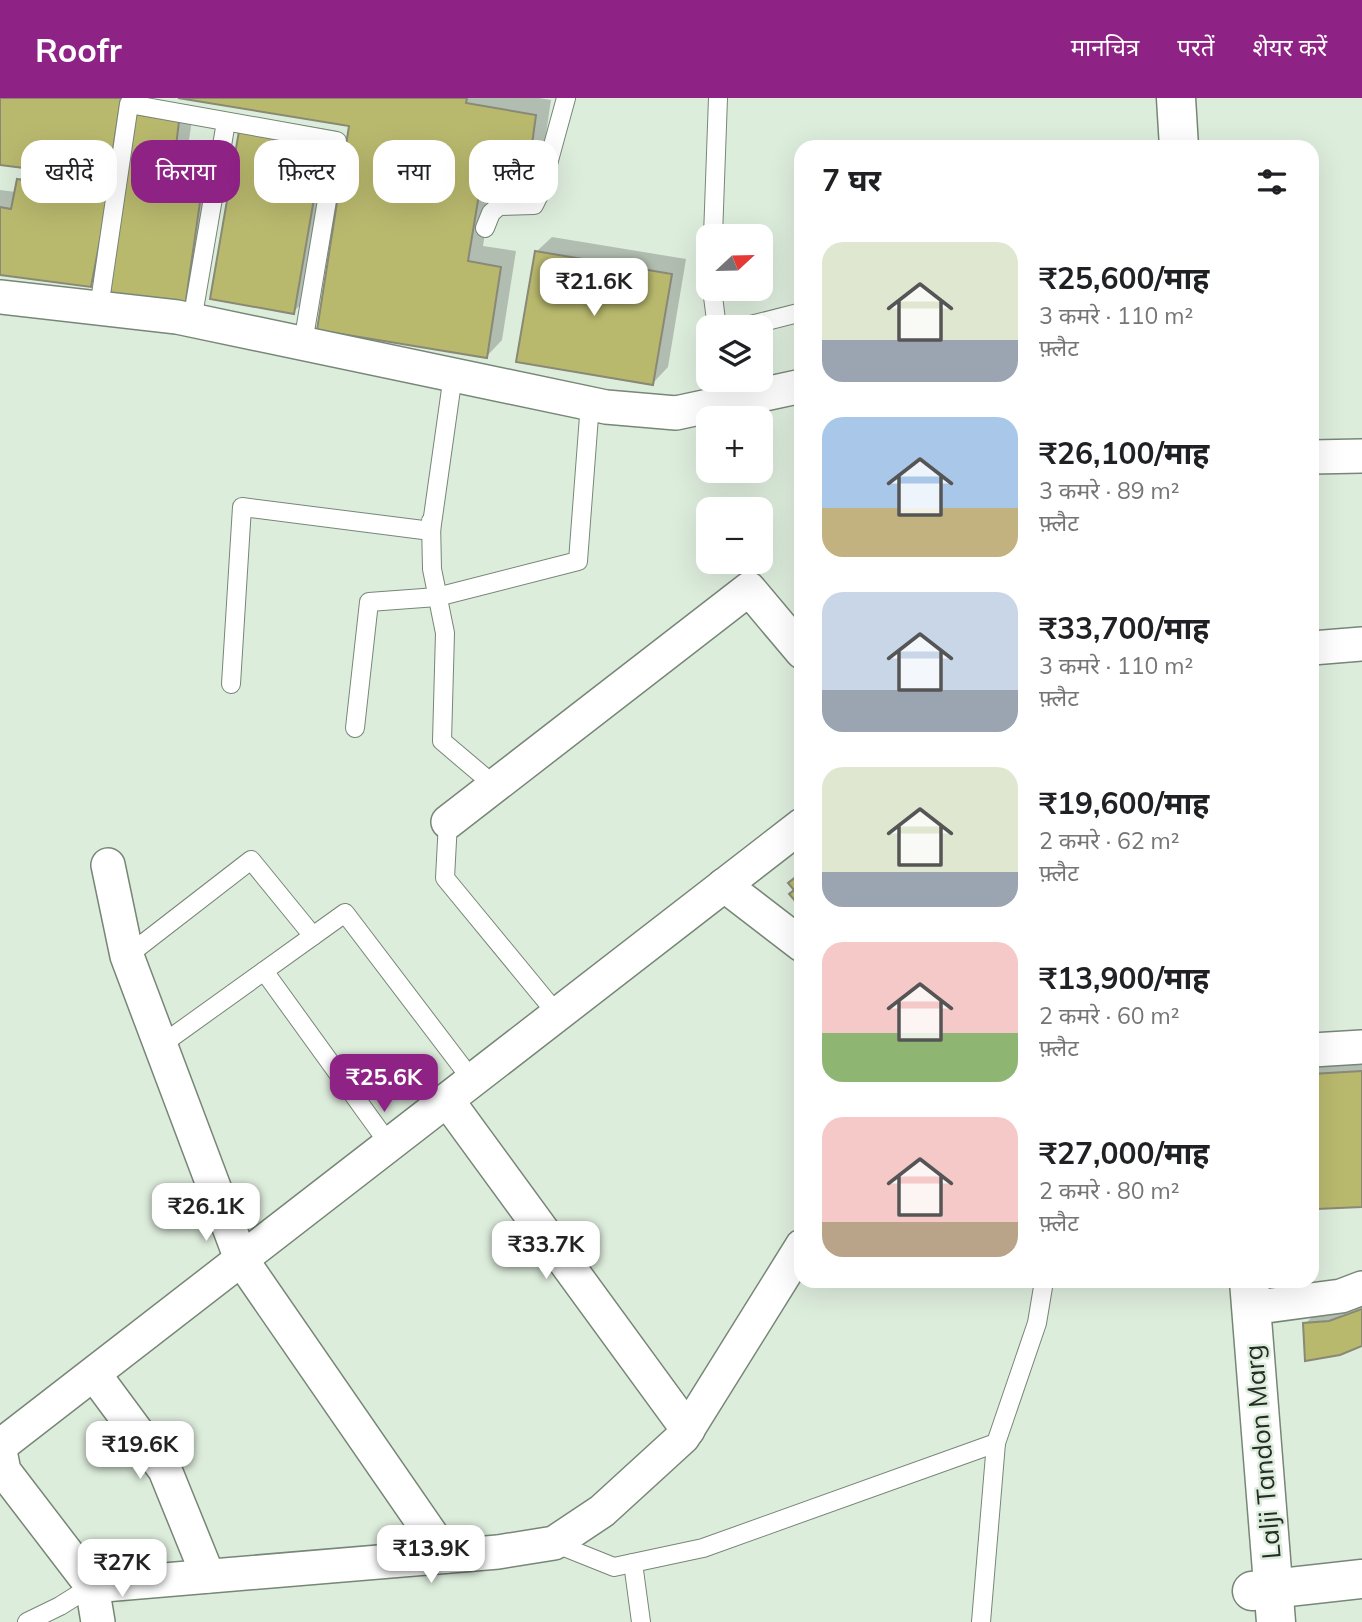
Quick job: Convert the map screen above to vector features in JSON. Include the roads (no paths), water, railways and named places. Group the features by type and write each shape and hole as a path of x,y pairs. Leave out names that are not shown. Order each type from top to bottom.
{"main road":[{"path":"1158,98 1161,140"},
{"path":"1176,98 1179,140"},
{"name":"Lalji Tandon Marg","path":"1243,1290 1264,1606"},
{"path":"1264,1606 1362,1579"}],"street":[{"path":"0,297 192,320 590,404 676,413 794,388"},
{"path":"1319,457 1362,456"},
{"path":"448,822 749,589 794,642"},
{"path":"1319,647 1362,644"},
{"path":"99,1622 92,1586 1,1460 94,1374 794,831"},
{"path":"108,864 127,956 241,1259 446,1556"},
{"path":"724,884 794,939"},
{"path":"1319,1050 1362,1047"},
{"path":"459,1090 688,1430"},
{"path":"92,1586 498,1552 554,1543 601,1511 683,1437 794,1259"},
{"path":"1243,1290 1333,1297 1362,1288"},
{"path":"94,1374 165,1470 208,1576"}],"lane":[{"path":"485,228 491,213 499,206 534,205 540,193 566,98"},
{"path":"713,224 718,98"},
{"path":"99,308 129,104 337,141 303,343"},
{"path":"192,320 226,122"},
{"path":"773,319 794,314"},
{"path":"431,531 453,374"},
{"path":"355,728 369,602 437,597 578,561 590,404"},
{"path":"430,472 432,569 445,633 442,741 495,786"},
{"path":"231,684 242,507 431,531"},
{"path":"448,822 445,878 557,1014"},
{"path":"127,956 251,860 313,936"},
{"path":"161,1045 345,913 459,1090"},
{"path":"264,971 389,1144"},
{"path":"981,1622 996,1443 1037,1323 1043,1288"},
{"path":"554,1543 614,1567 702,1548 996,1443"},
{"path":"633,1563 642,1622"},
{"path":"27,1622 61,1606 92,1586"}]}
